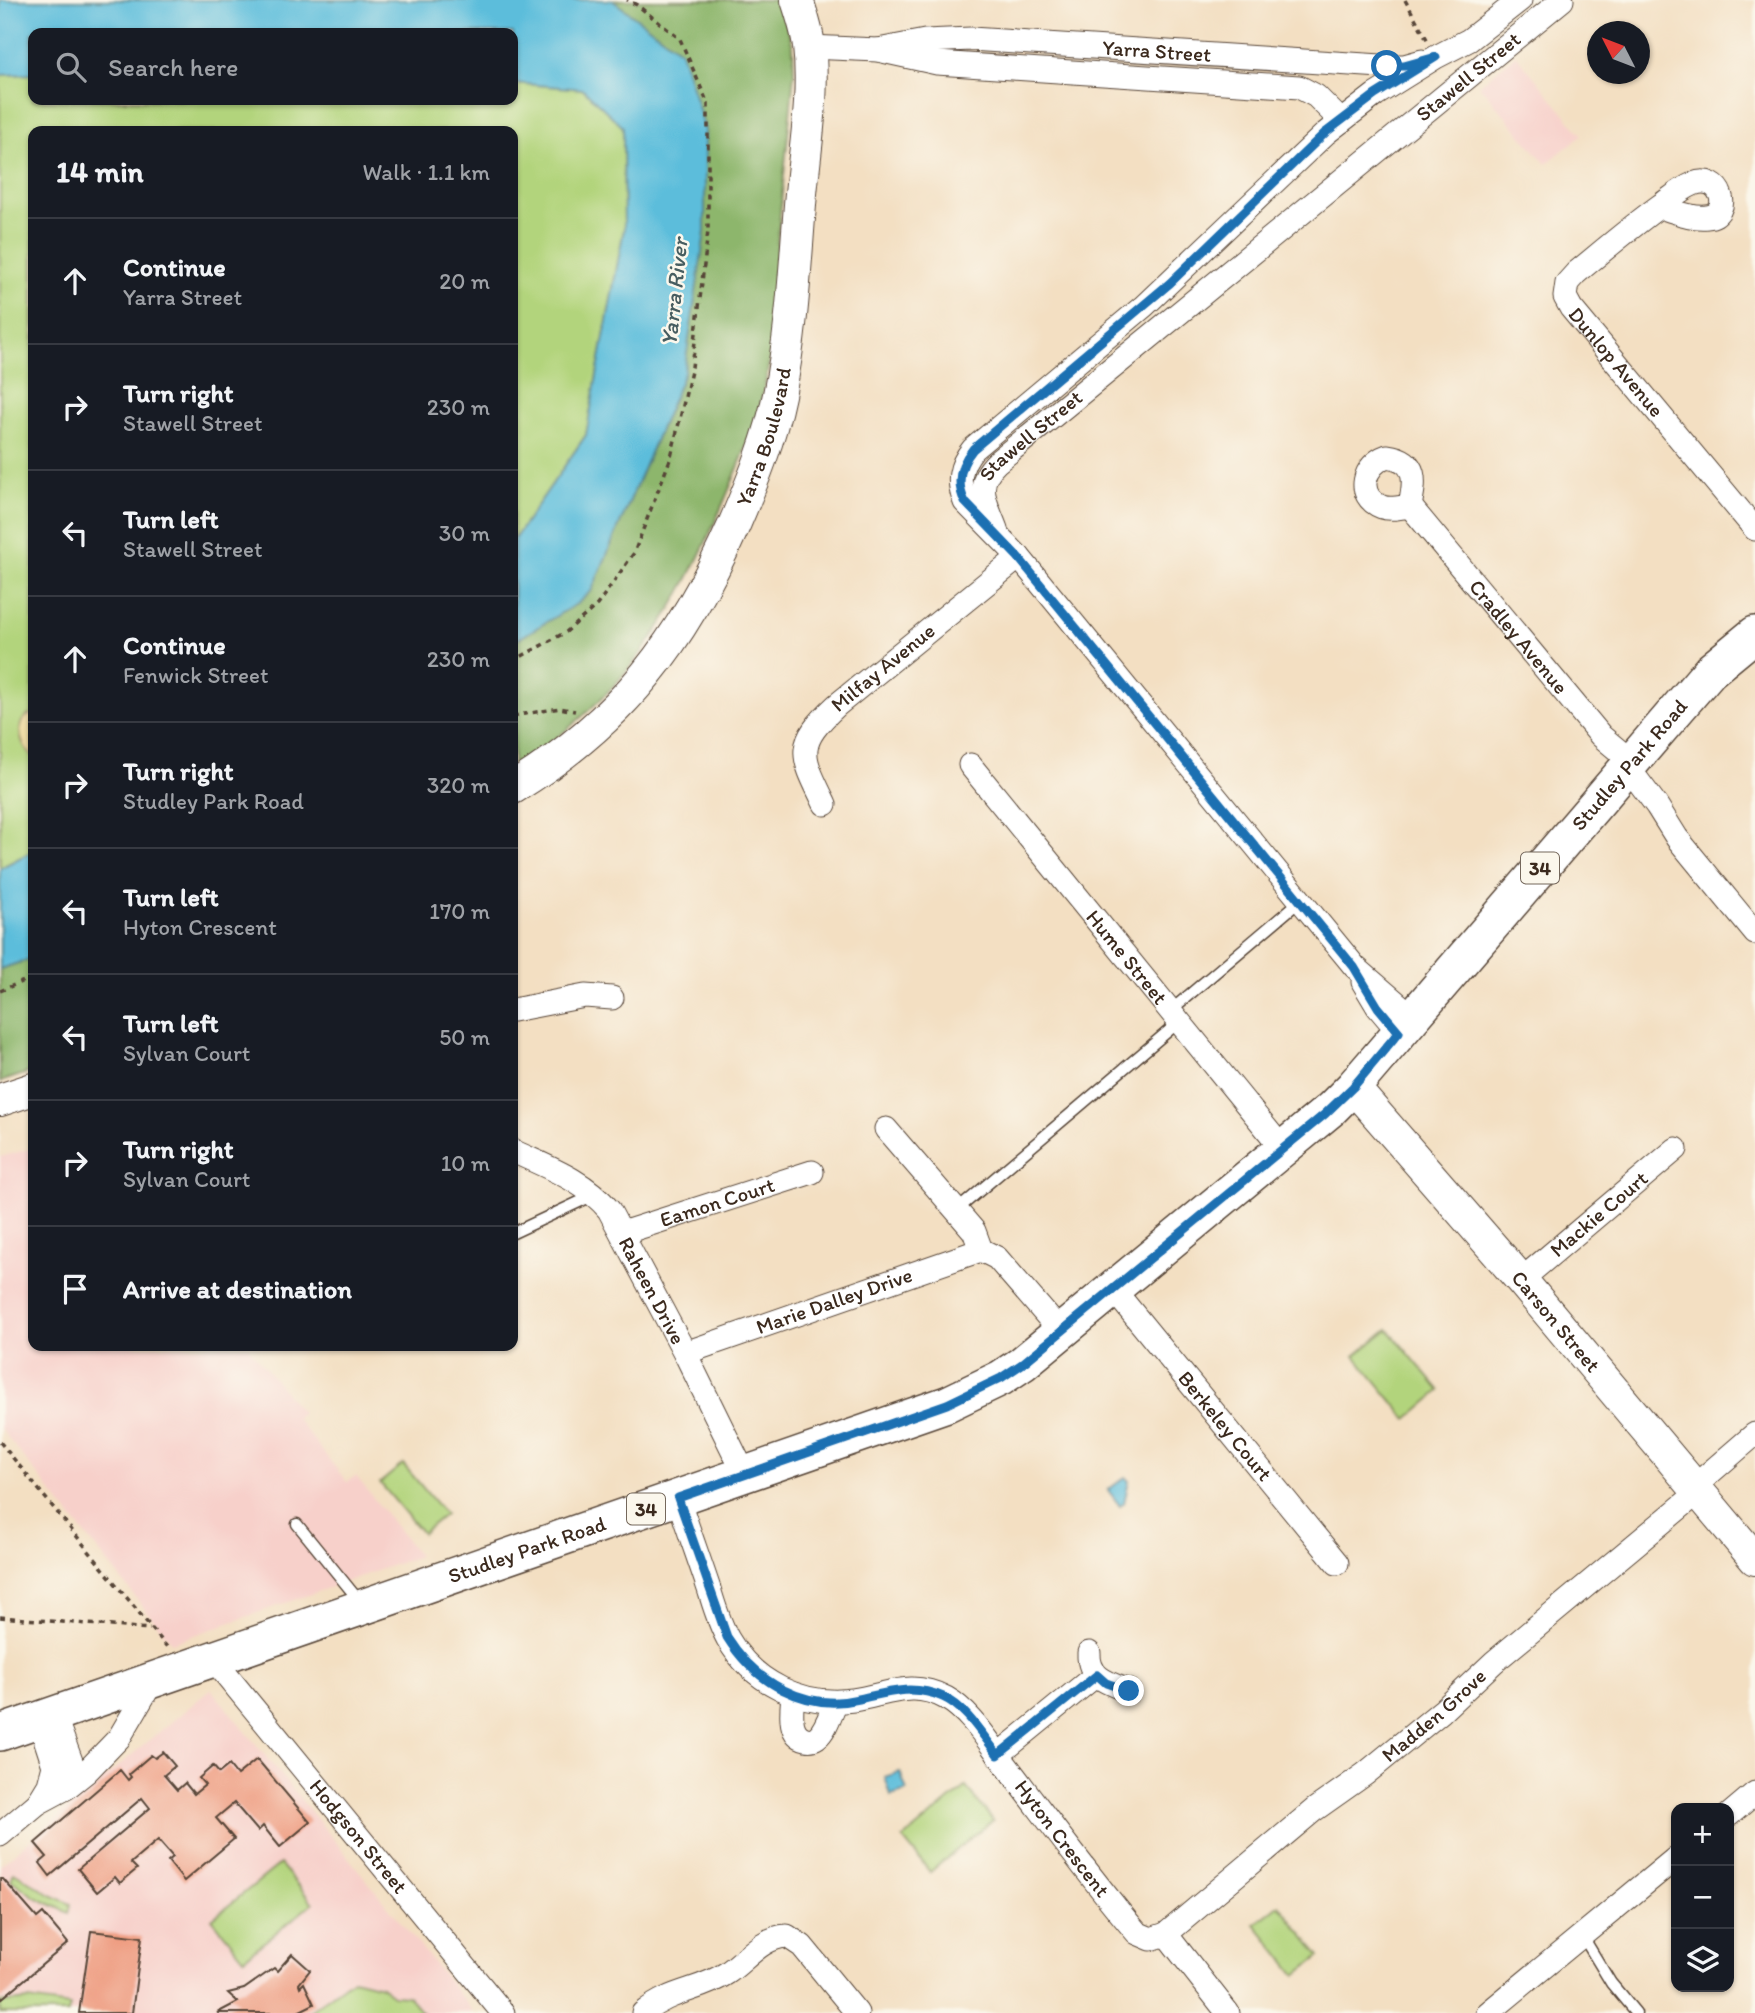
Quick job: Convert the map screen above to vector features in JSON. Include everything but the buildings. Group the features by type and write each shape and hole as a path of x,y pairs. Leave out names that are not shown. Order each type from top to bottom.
{"main road":[{"name":"Yarra Boulevard","path":"518,785 560,757 614,711 667,648 701,594 745,500 772,425 785,366 807,122 809,47 797,0"},
{"name":"Studley Park Road","path":"0,1733 947,1404 974,1392 1022,1364 1331,1109 1353,1087 1710,671 1755,634"},
{"name":"Carson Street","path":"1353,1087 1521,1280 1755,1559"},
{"path":"0,1100 28,1091"}],"street":[{"name":"Stawell Street","path":"999,535 973,512 961,492 961,468 973,449 1170,283 1340,121 1375,95 1480,33 1520,0"},
{"name":"Stawell Street","path":"999,535 984,498 982,485 985,476 997,462 1562,0"},
{"name":"Yarra Street","path":"878,50 925,41 971,39 1381,66 1404,66 1445,52"},
{"name":"Yarra Street","path":"809,47 878,50 937,63 1299,87 1316,96 1340,121"},
{"name":"Dunlop Avenue","path":"1659,206 1576,273 1567,283 1564,297 1755,529"},
{"name":"Cradley Avenue","path":"1410,506 1601,736 1623,770 1755,933"},
{"path":"999,535 1354,967 1378,1007 1406,1025"},
{"name":"Milfay Avenue","path":"825,804 806,761 808,739 814,729 837,705 1018,557"},
{"name":"Hume Street","path":"971,765 1283,1149"},
{"path":"518,1009 585,996 612,998"},
{"path":"886,1129 974,1231 981,1250 997,1258 1061,1332"},
{"name":"Mackie Court","path":"1521,1280 1676,1149"},
{"name":"Raheen Drive","path":"518,1153 559,1172 594,1195 609,1210 746,1475"},
{"name":"Eamon Court","path":"622,1233 812,1172"},
{"name":"Marie Dalley Drive","path":"685,1353 981,1250"},
{"name":"Berkeley Court","path":"1113,1289 1337,1563"},
{"name":"Madden Grove","path":"1166,1934 1314,1810 1372,1768 1442,1711 1494,1662 1689,1500 1704,1478 1755,1434"},
{"name":"Hyton Crescent","path":"678,1498 727,1637 735,1650 761,1676 777,1688 813,1700 857,1700 898,1689 914,1688 946,1698 998,1755 1137,1933 1151,1939 1166,1934"},
{"path":"1088,1653 1090,1669 1106,1683 1129,1691"},
{"name":"Hodgson Street","path":"214,1660 503,2013"},
{"path":"998,1755 1097,1675"},
{"path":"0,1835 38,1803 86,1772 119,1738 153,1680"},
{"path":"793,1694 794,1730 804,1739 817,1737 836,1702"},
{"path":"46,1717 72,1764 70,1784"},
{"path":"38,1803 49,1785 54,1766 46,1717"},
{"path":"1734,1811 1755,1793"},
{"path":"1488,2013 1671,1862"},
{"path":"1166,1934 1228,2013"},
{"path":"643,2013 663,1998 720,1978 770,1939 787,1936 802,1946 857,2013"}],"lane":[{"path":"957,1210 1300,901"},
{"path":"518,1231 594,1195"},
{"path":"297,1524 365,1608"},
{"path":"1582,1936 1611,1983 1636,2013"}],"path":[{"path":"518,658 566,632 597,605 634,553 671,457 692,367 708,231 708,104 680,39 627,0"},
{"path":"1405,0 1429,44 1448,37 1445,52"},
{"path":"518,715 560,708 584,713"},
{"path":"0,991 28,979"},
{"path":"0,1442 168,1648"},
{"path":"0,1617 150,1629"}],"shaded area":[{"path":"1516,55 1582,135 1546,164 1479,85"},
{"path":"28,1149 28,1351 252,1351 302,1413 296,1418 347,1482 356,1476 419,1556 172,1643 0,1428 0,1157"},
{"path":"211,1689 474,2013 0,2013 0,1865"}],"green space":[{"path":"612,0 779,0 793,46 794,73 777,247 774,318 768,372 761,403 742,458 706,542 665,618 642,652 586,713 518,765 518,639 578,603 592,590 684,373 681,51"},
{"path":"28,74 28,105 518,105 518,83 583,89 623,127 624,229 586,435 518,534 518,126 28,126 28,854 0,868 0,75"},
{"path":"28,960 28,1073 0,1082 0,969"},
{"path":"1388,1329 1440,1391 1407,1419 1355,1356"},
{"path":"403,1464 445,1514 422,1533 380,1483"},
{"path":"966,1787 993,1820 930,1872 903,1839"},
{"path":"280,1864 313,1903 244,1958 212,1919"},
{"path":"14,1872 71,1904 69,1913 35,1897 11,1880"},
{"path":"1279,1905 1320,1956 1296,1975 1255,1924"},
{"path":"353,1979 381,1986 393,1995 408,1996 423,2013 307,2013"},
{"path":"29,2000 70,2006 68,2013 0,2013 0,2003"}],"sand":[{"path":"28,716 28,752 20,734 20,727"}],"water":[{"name":"Yarra River","path":"0,0 612,0 681,51 705,130 705,232 684,373 592,590 578,603 518,639 518,534 586,435 624,229 623,127 583,89 518,83 518,28 28,28 28,74 0,75"},
{"path":"28,854 28,960 0,969 0,868"},
{"path":"1125,1477 1129,1481 1124,1503 1120,1506 1108,1490"},
{"path":"900,1772 907,1791 891,1796 885,1777"}],"route":[{"path":"1129,1691 1106,1683 1097,1675 998,1755 967,1716 946,1698 930,1692 914,1688 898,1689 857,1700 836,1702 813,1700 777,1688 735,1650 727,1637 678,1498 947,1404 1001,1378 1022,1364 1325,1114 1353,1087 1399,1032 1369,994 1354,967 1300,901 1018,557 965,502 960,479 965,458 973,449 1170,283 1325,133 1375,95 1436,57 1404,66 1387,66"}]}
